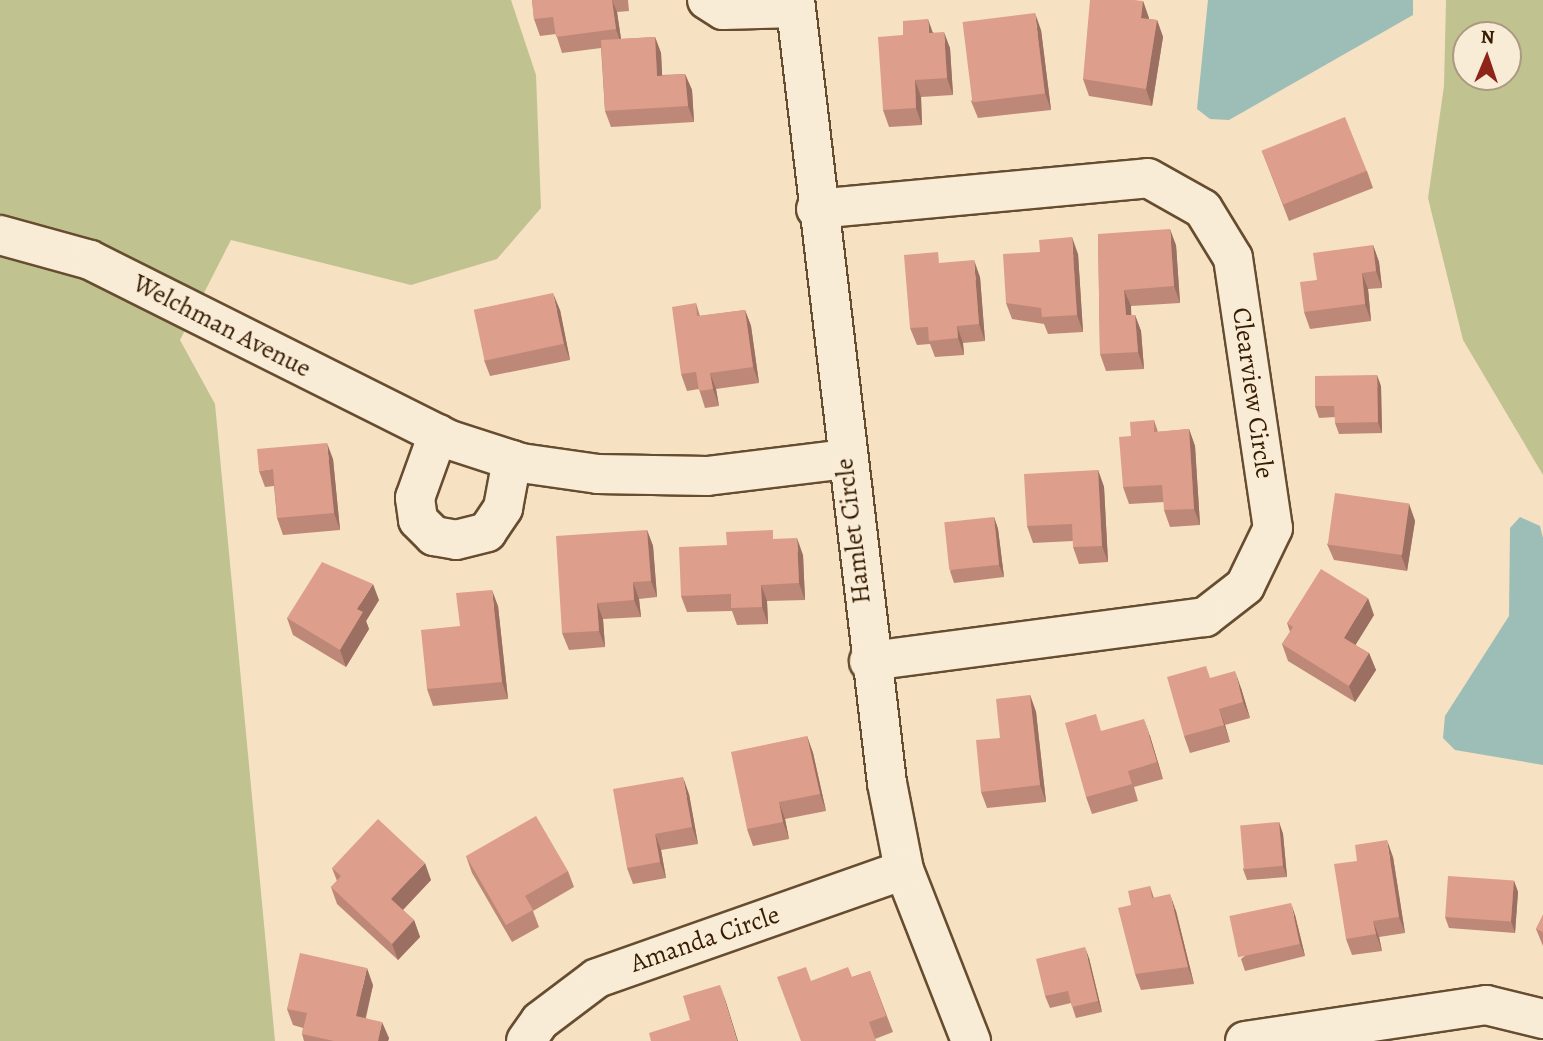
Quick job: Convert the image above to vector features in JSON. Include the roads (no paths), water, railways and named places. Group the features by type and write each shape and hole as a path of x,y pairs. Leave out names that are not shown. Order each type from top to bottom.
{"street":[{"name":"Hamlet Circle","path":"707,0 723,10 796,4 816,209 869,662 904,870 971,1041"},
{"name":"Clearview Circle","path":"816,209 1148,178 1203,209 1233,258 1273,528 1245,586 1205,617 869,662"},
{"name":"Welchman Avenue","path":"0,235 90,260 438,434 512,460 598,474 707,476 845,460"},
{"path":"438,434 415,498 418,520 434,536 456,540 486,532 503,508 512,460"},
{"name":"Amanda Circle","path":"526,1041 540,1021 597,978 904,870"},
{"path":"1245,1041 1486,1005 1543,1019"}],"water":[{"path":"1208,0 1413,0 1413,15 1229,120 1210,119 1197,109"},
{"path":"1520,517 1540,526 1543,538 1543,765 1455,750 1443,738 1445,716 1509,616 1510,528"}]}
